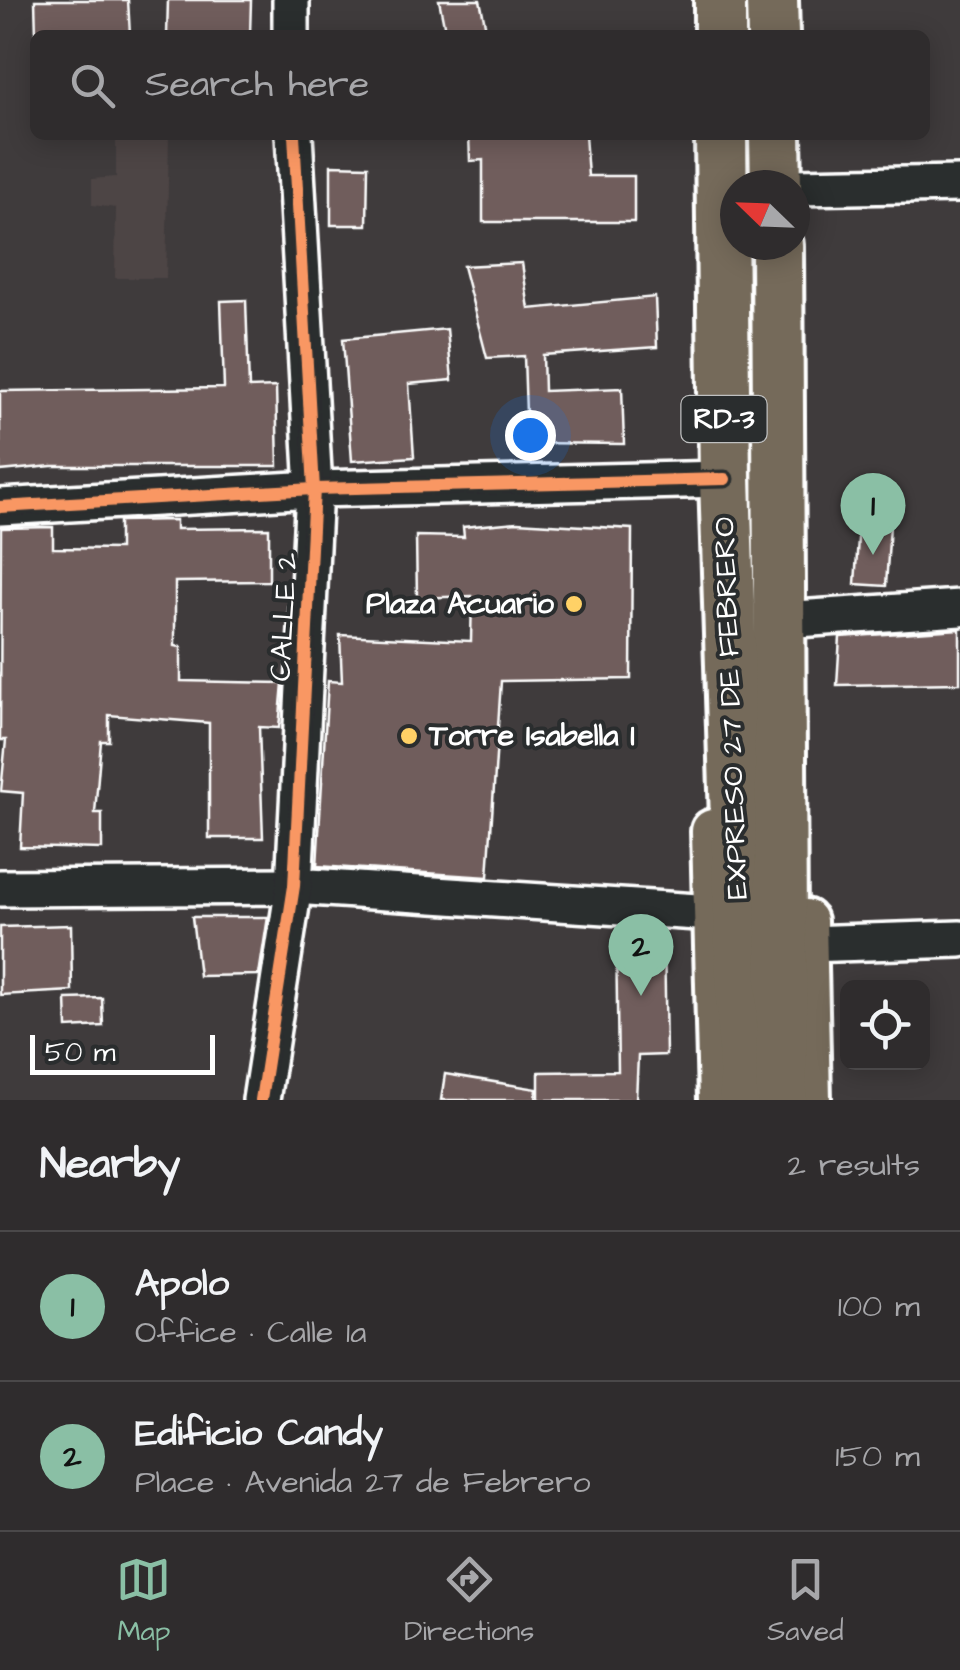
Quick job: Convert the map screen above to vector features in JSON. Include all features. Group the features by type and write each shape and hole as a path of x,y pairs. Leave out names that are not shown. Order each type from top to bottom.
{"highway":[{"path":"720,0 720,30"},
{"path":"772,0 773,30"},
{"name":"EXPRESO 27 DE FEBRERO","path":"721,140 724,480 746,1100"},
{"path":"775,140 776,170"},
{"name":"EXPRESO 27 DE FEBRERO","path":"777,260 782,1100"}],"main road":[{"name":"RD-3","path":"782,681 799,751 810,1100"},
{"name":"RD-3","path":"720,1100 712,778 733,704"}],"street":[{"path":"291,30 292,0"},
{"name":"CALLE 2","path":"261,1100 294,886 314,489 294,140"},
{"path":"810,187 960,184"},
{"path":"0,508 314,489 724,480"},
{"path":"782,620 960,608"},
{"path":"0,888 294,886 714,913"},
{"path":"805,944 960,939"}],"shaded area":[{"path":"116,140 169,140 166,278 115,278 116,208 92,205 92,179 116,177"}],"building":[{"path":"35,0 128,0 130,30 36,30"},
{"path":"168,0 251,0 250,30 167,30"},
{"path":"439,0 480,0 486,29 445,30"},
{"path":"469,140 585,140 588,176 634,176 634,222 483,222 483,160 470,161"},
{"path":"331,165 368,166 367,225 331,225"},
{"path":"522,263 529,309 655,297 657,347 543,355 544,391 622,388 624,444 527,443 524,356 487,358 463,266"},
{"path":"246,300 249,388 276,387 278,466 52,466 0,471 0,391 224,388 221,301"},
{"path":"447,329 452,380 409,384 414,457 352,461 343,339"},
{"path":"176,520 176,529 269,528 269,581 175,582 175,646 181,647 181,681 283,683 279,728 259,727 263,838 209,838 209,723 109,715 109,741 101,741 95,813 102,813 102,849 20,847 23,793 1,791 6,740 0,740 1,528 53,527 53,548 119,549 119,521"},
{"path":"517,522 632,529 631,679 501,681 488,877 317,866 328,681 342,682 340,635 471,641 472,596 417,598 416,536 464,537 463,527"},
{"path":"859,523 890,525 886,586 855,584"},
{"path":"960,629 960,683 837,685 840,637"},
{"path":"192,917 268,917 259,975 199,976"},
{"path":"71,925 72,991 0,995 0,927"},
{"path":"664,935 666,1055 638,1056 636,1100 539,1100 539,1072 618,1071 616,936"},
{"path":"102,998 103,1026 67,1028 66,999"},
{"path":"445,1074 537,1089 536,1100 441,1100"}],"cycle path":[{"path":"261,1100 294,886 314,489 294,140"},
{"path":"0,507 314,489 725,479"}],"place":[{"name":"Apolo","path":"873,555"},
{"name":"Plaza Acuario","path":"574,604"},
{"name":"Torre Isabella I","path":"409,736"},
{"name":"Edificio Candy","path":"641,996"}]}
